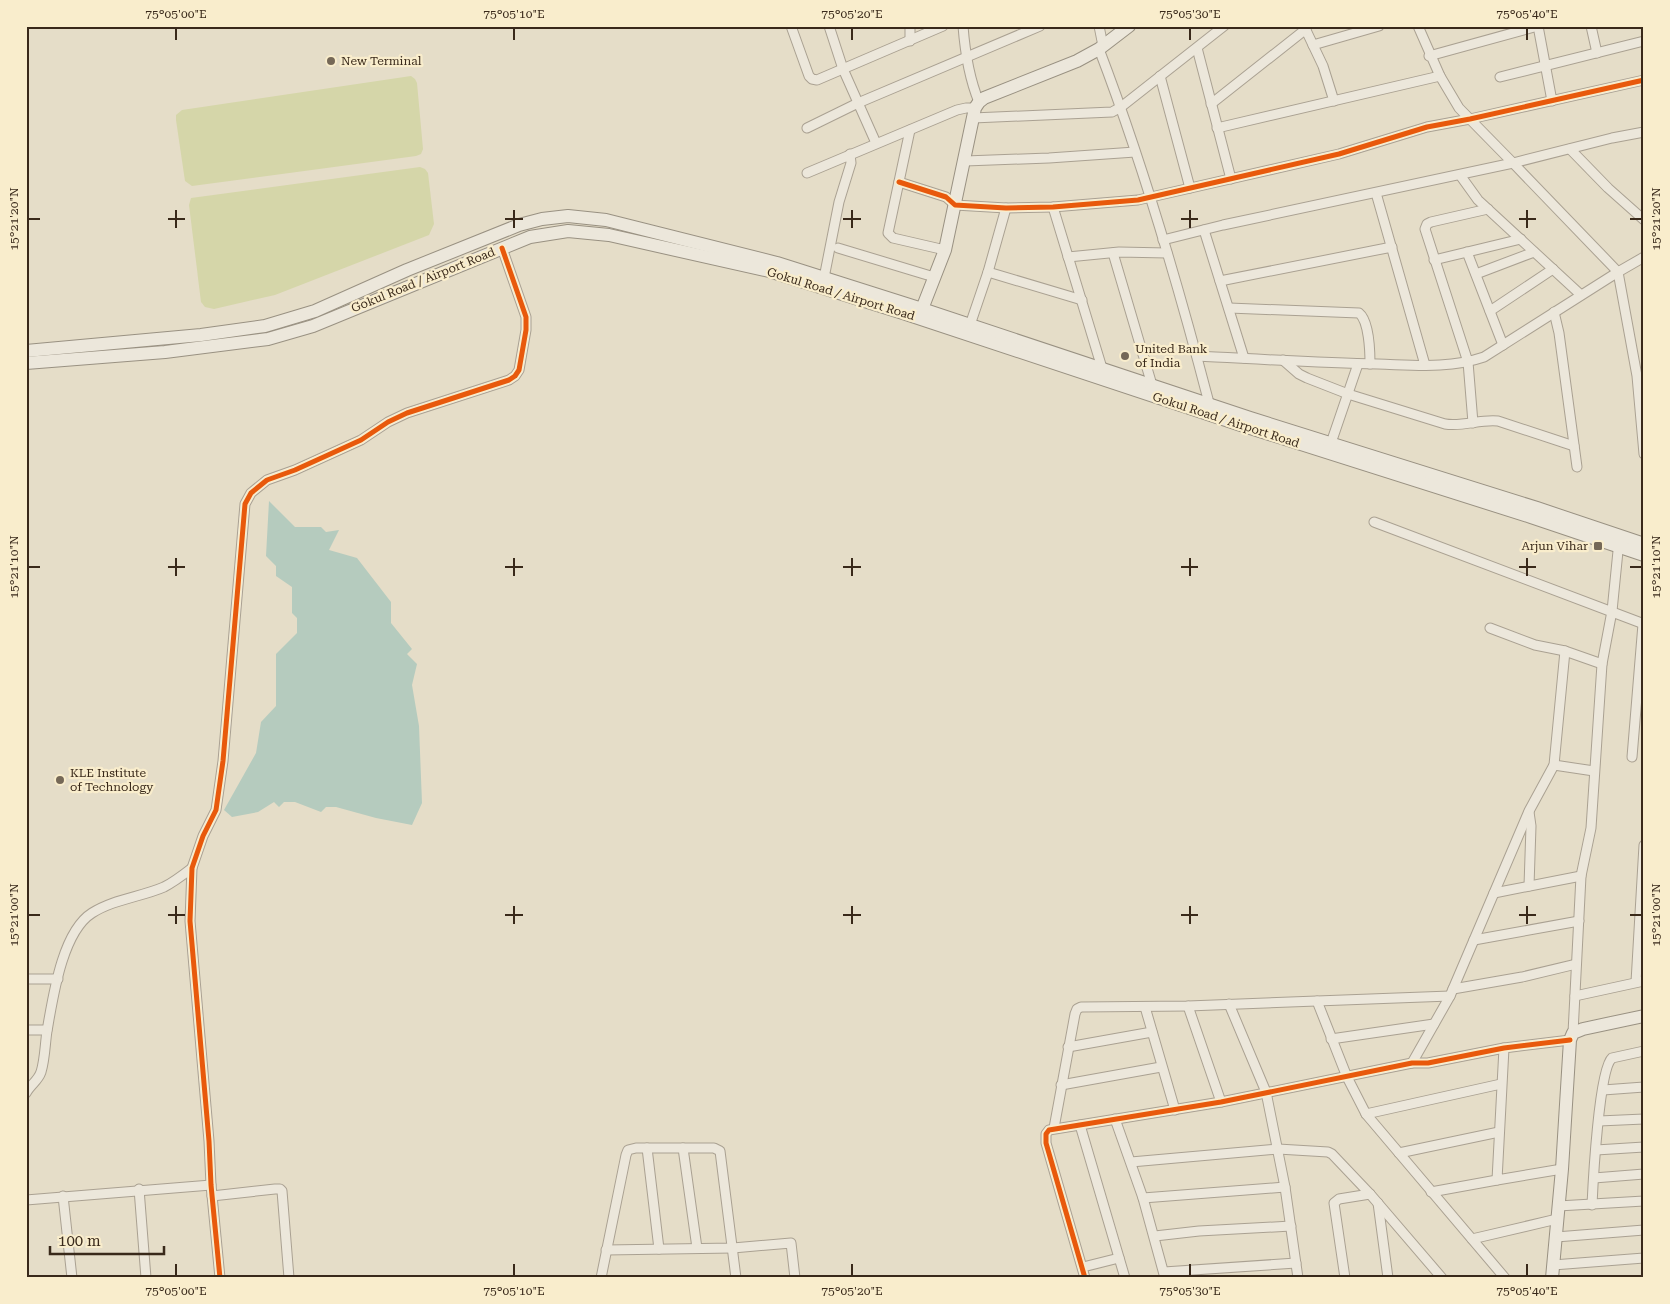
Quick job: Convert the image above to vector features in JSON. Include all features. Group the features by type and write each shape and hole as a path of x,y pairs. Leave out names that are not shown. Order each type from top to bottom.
{"main road":[{"path":"922,309 945,250 976,109 984,98 1077,61 1101,47 1129,26"},
{"path":"568,216 568,231"},
{"path":"582,216 582,232"},
{"path":"26,351 201,335 265,326 315,311 407,270 519,225 542,219 582,216 615,222 777,263 1152,384 1208,409 1331,443 1537,508 1619,541 1644,544"},
{"name":"Gokul Road / Airport Road","path":"26,363 165,352 268,339 313,326 530,237 568,231 610,235 769,272 912,316 1619,541 1644,554"},
{"path":"1552,1271 1572,1036 1582,1028 1644,1016"}],"street":[{"path":"791,26 800,55 812,79 822,79 944,26"},
{"path":"828,26 843,70 876,143"},
{"path":"910,26 910,41"},
{"path":"963,26 976,109"},
{"path":"807,128 858,104 1040,26"},
{"path":"1098,26 1101,47 1163,240 1197,356 1208,409"},
{"path":"807,173 876,143 966,108 1112,112 1121,107 1224,26"},
{"path":"1314,45 1380,26"},
{"path":"1418,26 1430,56 1459,108 1618,272 1637,376 1644,454"},
{"path":"1430,56 1538,26 1552,101"},
{"path":"1591,26 1597,53"},
{"path":"1211,104 1305,28 1323,66 1334,101"},
{"path":"1500,77 1644,41"},
{"path":"1196,48 1231,179"},
{"path":"1160,76 1190,188"},
{"path":"1217,128 1440,76"},
{"path":"899,182 946,196 955,205 1053,208 1122,202 1339,154 1427,127 1644,80"},
{"path":"910,130 888,233 893,238 945,250"},
{"path":"1163,240 1460,175 1644,132"},
{"path":"1570,149 1608,188 1644,220"},
{"path":"965,161 1135,152"},
{"path":"824,278 839,202 851,164 850,154"},
{"path":"1460,175 1474,195 1488,210 1582,295"},
{"path":"1376,193 1425,365"},
{"path":"970,325 988,272 1006,208"},
{"path":"1053,208 1102,368"},
{"path":"1472,423 1468,362 1426,233 1427,224 1431,222 1488,210"},
{"path":"1204,230 1244,358"},
{"path":"1434,260 1520,239"},
{"path":"1220,281 1392,246"},
{"path":"220,1278 190,921 192,868 203,836 216,810 223,761 245,504 251,493 267,480 295,470 361,440 388,422 516,376 521,361 526,318 502,248"},
{"path":"838,248 934,277"},
{"path":"1467,252 1503,344"},
{"path":"1476,274 1534,252"},
{"path":"1068,257 1113,253 1167,253"},
{"path":"1113,253 1152,384"},
{"path":"1197,356 1358,364 1451,365 1468,362 1484,356 1644,257"},
{"path":"1490,311 1553,269"},
{"path":"988,272 1082,300"},
{"path":"1229,308 1359,313 1364,318 1369,342 1370,364"},
{"path":"1554,312 1559,333 1577,467"},
{"path":"1284,360 1299,374 1307,378 1348,394 1445,424 1461,425 1490,420 1574,446"},
{"path":"1331,443 1358,364"},
{"path":"1374,522 1643,624 1632,757"},
{"path":"1085,1278 1046,1143 1046,1134 1049,1130 1221,1102 1412,1063 1428,1062 1572,1036 1581,876 1591,828 1602,664 1612,611 1619,541"},
{"path":"1490,628 1535,645 1565,651 1602,664"},
{"path":"1412,1063 1452,992 1529,811 1554,765 1565,651"},
{"path":"1554,765 1594,771"},
{"path":"1529,811 1531,826 1529,886"},
{"path":"1575,996 1640,982 1644,845"},
{"path":"26,1093 39,1077 58,979 72,934 81,922 91,914 102,908 163,887 192,868"},
{"path":"1494,893 1581,876"},
{"path":"1474,940 1579,921"},
{"path":"1054,1128 1074,1014 1077,1009 1082,1007 1188,1006 1317,1001 1452,992 1576,964"},
{"path":"26,980 58,979"},
{"path":"1317,1001 1347,1077 1366,1114 1505,1278"},
{"path":"1229,1004 1266,1092 1285,1187 1298,1278"},
{"path":"1188,1006 1221,1102"},
{"path":"1145,1007 1175,1110"},
{"path":"1331,1040 1434,1024"},
{"path":"26,1030 47,1030"},
{"path":"1068,1047 1152,1032"},
{"path":"1497,1180 1504,1048"},
{"path":"1592,1205 1599,1120 1608,1064 1610,1059 1644,1051"},
{"path":"1061,1085 1161,1067"},
{"path":"1366,1114 1501,1084"},
{"path":"1603,1090 1644,1087"},
{"path":"1115,1119 1143,1198 1165,1275 1296,1263"},
{"path":"1599,1120 1644,1119"},
{"path":"1080,1125 1125,1278"},
{"path":"1399,1153 1499,1132"},
{"path":"1596,1150 1644,1147"},
{"path":"601,1278 628,1150 631,1148 714,1148 720,1151 736,1278"},
{"path":"647,1148 660,1249"},
{"path":"683,1148 697,1248"},
{"path":"1131,1162 1278,1149 1328,1152 1370,1194 1442,1278"},
{"path":"1431,1192 1562,1169"},
{"path":"1594,1178 1644,1174"},
{"path":"26,1200 211,1185"},
{"path":"1143,1198 1285,1187"},
{"path":"212,1196 275,1189 282,1191 289,1278"},
{"path":"139,1190 146,1278"},
{"path":"1344,1278 1334,1203 1339,1199 1370,1194"},
{"path":"63,1196 72,1278"},
{"path":"1472,1240 1558,1213 1592,1205 1644,1201"},
{"path":"1378,1203 1388,1278"},
{"path":"1154,1236 1199,1231 1291,1226"},
{"path":"1556,1237 1644,1230"},
{"path":"606,1250 733,1248 791,1243 795,1278"},
{"path":"1083,1267 1119,1258"},
{"path":"1552,1271 1644,1258"}],"green space":[{"path":"411,76 417,83 423,149 421,154 192,186 185,181 176,120 176,115 182,110"},
{"path":"420,167 428,173 434,224 429,235 275,295 214,309 205,307 201,302 189,205 191,198"}],"shaded area":[{"path":"269,501 295,527 321,527 326,532 339,530 329,550 357,558 391,602 391,623 412,649 407,654 417,664 412,685 419,726 422,803 412,825 336,807 326,807 321,812 295,802 284,802 279,807 274,802 258,812 232,817 224,810 256,753 261,722 276,706 276,654 297,633 297,618 292,613 292,587 276,576 276,566 266,556"}],"cycle path":[{"path":"899,182 946,197 955,205 1006,208 1053,207 1138,200 1339,154 1427,127 1644,80"},
{"path":"220,1278 190,921 192,868 203,836 216,810 223,761 245,504 251,493 267,480 295,470 361,440 388,422 407,413 509,380 515,376 519,370 526,330 526,317 502,248"},
{"path":"1085,1278 1046,1143 1046,1134 1049,1130 1221,1102 1412,1063 1428,1063 1504,1048 1570,1040"}],"place":[{"name":"New Terminal","path":"331,61"},
{"name":"United Bank of India","path":"1125,356"},
{"name":"Arjun Vihar","path":"1598,546"},
{"name":"KLE Institute of Technology","path":"60,780"}]}
